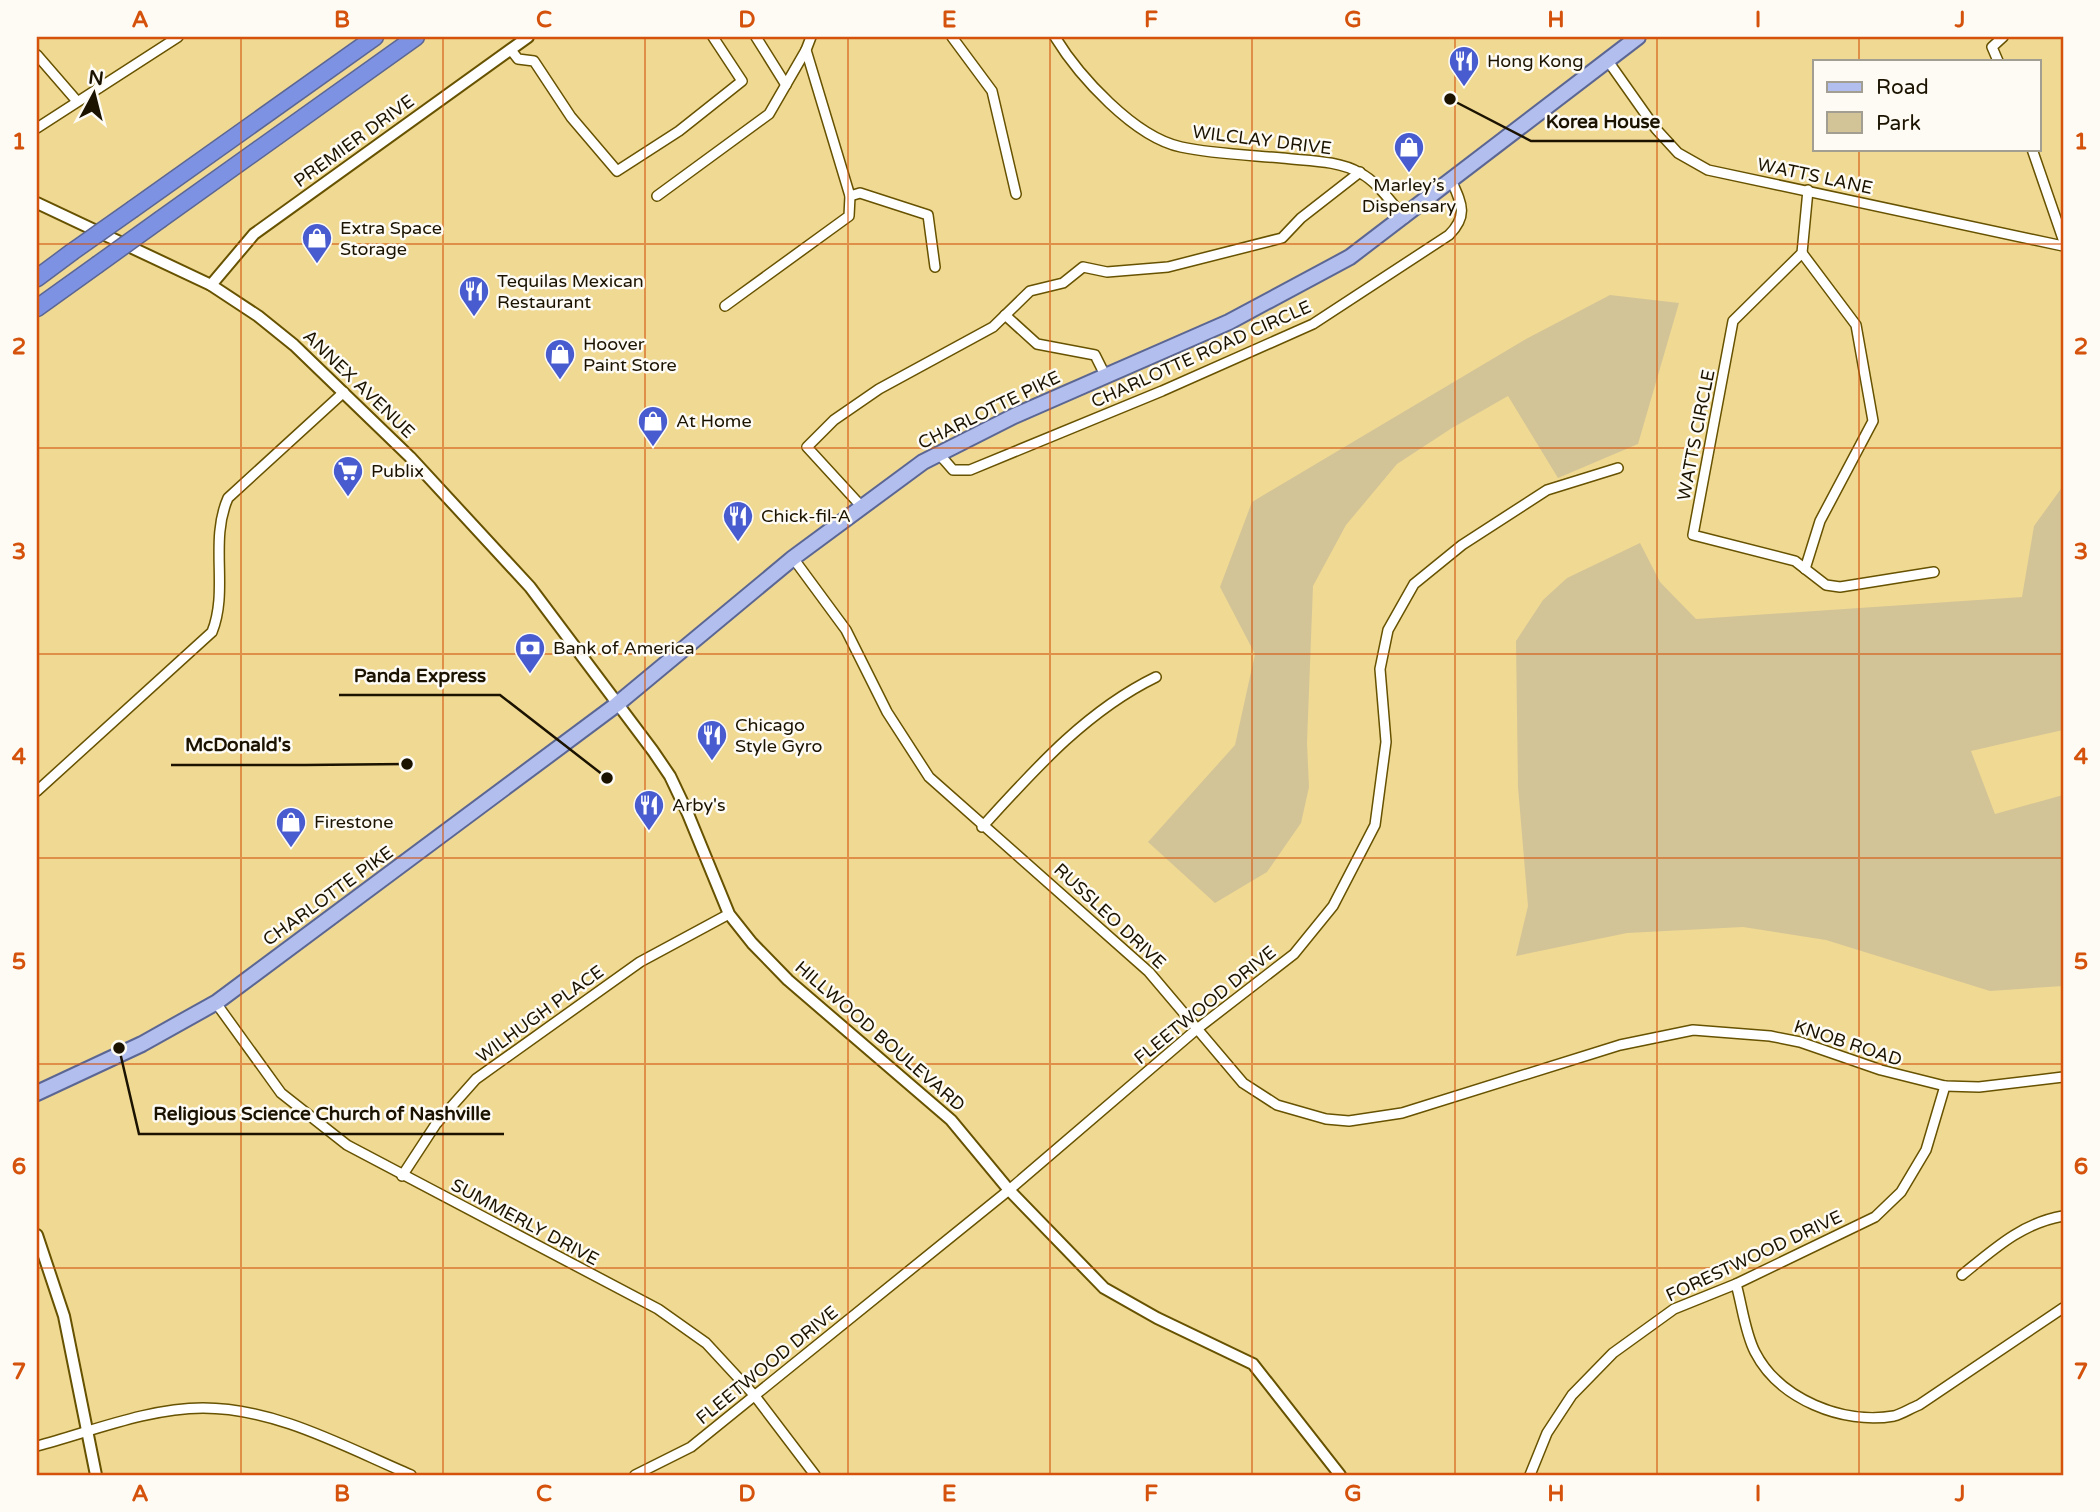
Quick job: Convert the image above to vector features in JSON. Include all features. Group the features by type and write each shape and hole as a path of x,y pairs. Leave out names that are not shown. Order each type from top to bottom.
{"highway":[{"path":"37,278 375,37"},
{"path":"37,308 416,37"}],"main road":[{"name":"CHARLOTTE PIKE","path":"37,1093 142,1044 216,1003 616,705 793,558 939,454 1014,416 1229,322 1350,257 1405,218 1638,37"}],"street":[{"path":"37,128 76,100 178,37"},
{"name":"PREMIER DRIVE","path":"211,285 254,234 528,37"},
{"path":"511,50 518,59 534,61 571,117 617,171 679,131 742,81 713,37"},
{"path":"756,37 786,85"},
{"path":"657,196 769,114 811,37"},
{"path":"952,37 992,91 1016,194"},
{"name":"WILCLAY DRIVE","path":"1055,37 1068,59 1120,112 1152,135 1170,143 1212,151 1323,162 1360,172"},
{"path":"1998,60 1992,47 2003,37"},
{"path":"725,306 849,216 850,196 806,50"},
{"path":"37,55 76,100"},
{"name":"WATTS LANE","path":"1608,61 1656,129 1678,153 1708,170 2063,246"},
{"path":"2032,150 2063,239"},
{"path":"862,507 807,447 834,420 879,389 993,327 1030,290 1063,283 1083,267 1107,272 1168,267 1282,237 1360,172 1405,218"},
{"name":"CHARLOTTE ROAD CIRCLE","path":"939,454 953,470 970,470 1161,391 1313,324 1449,235 1460,224 1464,208 1452,182"},
{"path":"1805,569 1820,522 1873,421 1856,325 1802,253 1808,190"},
{"path":"850,196 860,193 928,215 935,267"},
{"name":"ANNEX AVENUE","path":"37,203 211,285 258,316 344,392 419,467 530,587 616,705"},
{"name":"WATTS CIRCLE","path":"1802,253 1733,321 1693,535 1795,561 1826,585 1840,587 1934,572"},
{"path":"1005,315 1037,344 1095,355 1106,377"},
{"path":"37,791 212,632 218,612 220,516 228,498 344,392"},
{"name":"FLEETWOOD DRIVE","path":"635,1475 691,1447 1009,1190 1197,1029 1294,954 1333,906 1375,825 1386,742 1380,669 1388,630 1414,584 1462,545 1547,490 1618,468"},
{"name":"RUSSLEO DRIVE","path":"793,558 846,630 909,749 929,777 982,827 1046,878 1149,972 1243,1083 1277,1105 1326,1119 1349,1121 1402,1113 1502,1079"},
{"path":"982,827 1041,762 1086,722 1156,677"},
{"name":"HILLWOOD BOULEVARD","path":"616,705 670,776 729,914 788,980 951,1120 1009,1190 1104,1288 1157,1318 1253,1364 1340,1475"},
{"name":"WILHUGH PLACE","path":"402,1176 436,1124 477,1079 640,962 729,914"},
{"name":"SUMMERLY DRIVE","path":"216,1003 281,1093 347,1145 657,1309 706,1343 755,1396 815,1475"},
{"name":"KNOB ROAD","path":"1502,1079 1620,1045 1693,1030 1770,1036 1800,1042 1881,1070 1945,1086 2002,1086 2063,1077"},
{"name":"FORESTWOOD DRIVE","path":"1530,1475 1547,1433 1572,1395 1613,1353 1674,1309 1736,1284 1875,1217 1901,1192 1926,1150 1945,1086"},
{"path":"1962,1275 2014,1234 2043,1220 2063,1216"},
{"path":"37,1235 64,1315 96,1475"},
{"path":"1736,1284 1754,1352 1782,1388 1832,1410 1869,1416 1896,1416 1919,1405 2063,1308"},
{"path":"37,1446 185,1409 236,1410 276,1419 411,1475"}],"green space":[{"path":"1610,295 1679,303 1638,444 1558,478 1508,396 1397,464 1346,525 1313,586 1307,743 1309,787 1301,823 1267,872 1215,903 1148,842 1235,745 1255,654 1220,587 1252,502 1526,339"},
{"path":"2063,486 2063,730 1971,751 1995,814 2063,795 2063,986 1990,991 1826,940 1743,927 1627,933 1516,956 1528,906 1518,787 1516,641 1543,600 1567,578 1640,543 1660,582 1696,619 2022,597 2034,526"}],"place":[{"name":"Hong Kong","path":"1464,88"},
{"name":"Korea House","path":"1450,99"},
{"name":"Marley’s Dispensary","path":"1409,174"},
{"name":"Extra Space Storage","path":"317,265"},
{"name":"Tequilas Mexican Restaurant","path":"474,318"},
{"name":"Hoover Paint Store","path":"560,381"},
{"name":"At Home","path":"653,448"},
{"name":"Publix","path":"348,498"},
{"name":"Chick-fil-A","path":"738,543"},
{"name":"Bank of America","path":"530,675"},
{"name":"Chicago Style Gyro","path":"712,762"},
{"name":"McDonald's","path":"407,764"},
{"name":"Panda Express","path":"607,778"},
{"name":"Arby's","path":"649,832"},
{"name":"Firestone","path":"291,849"},
{"name":"Religious Science Church of Nashville","path":"119,1048"}]}
